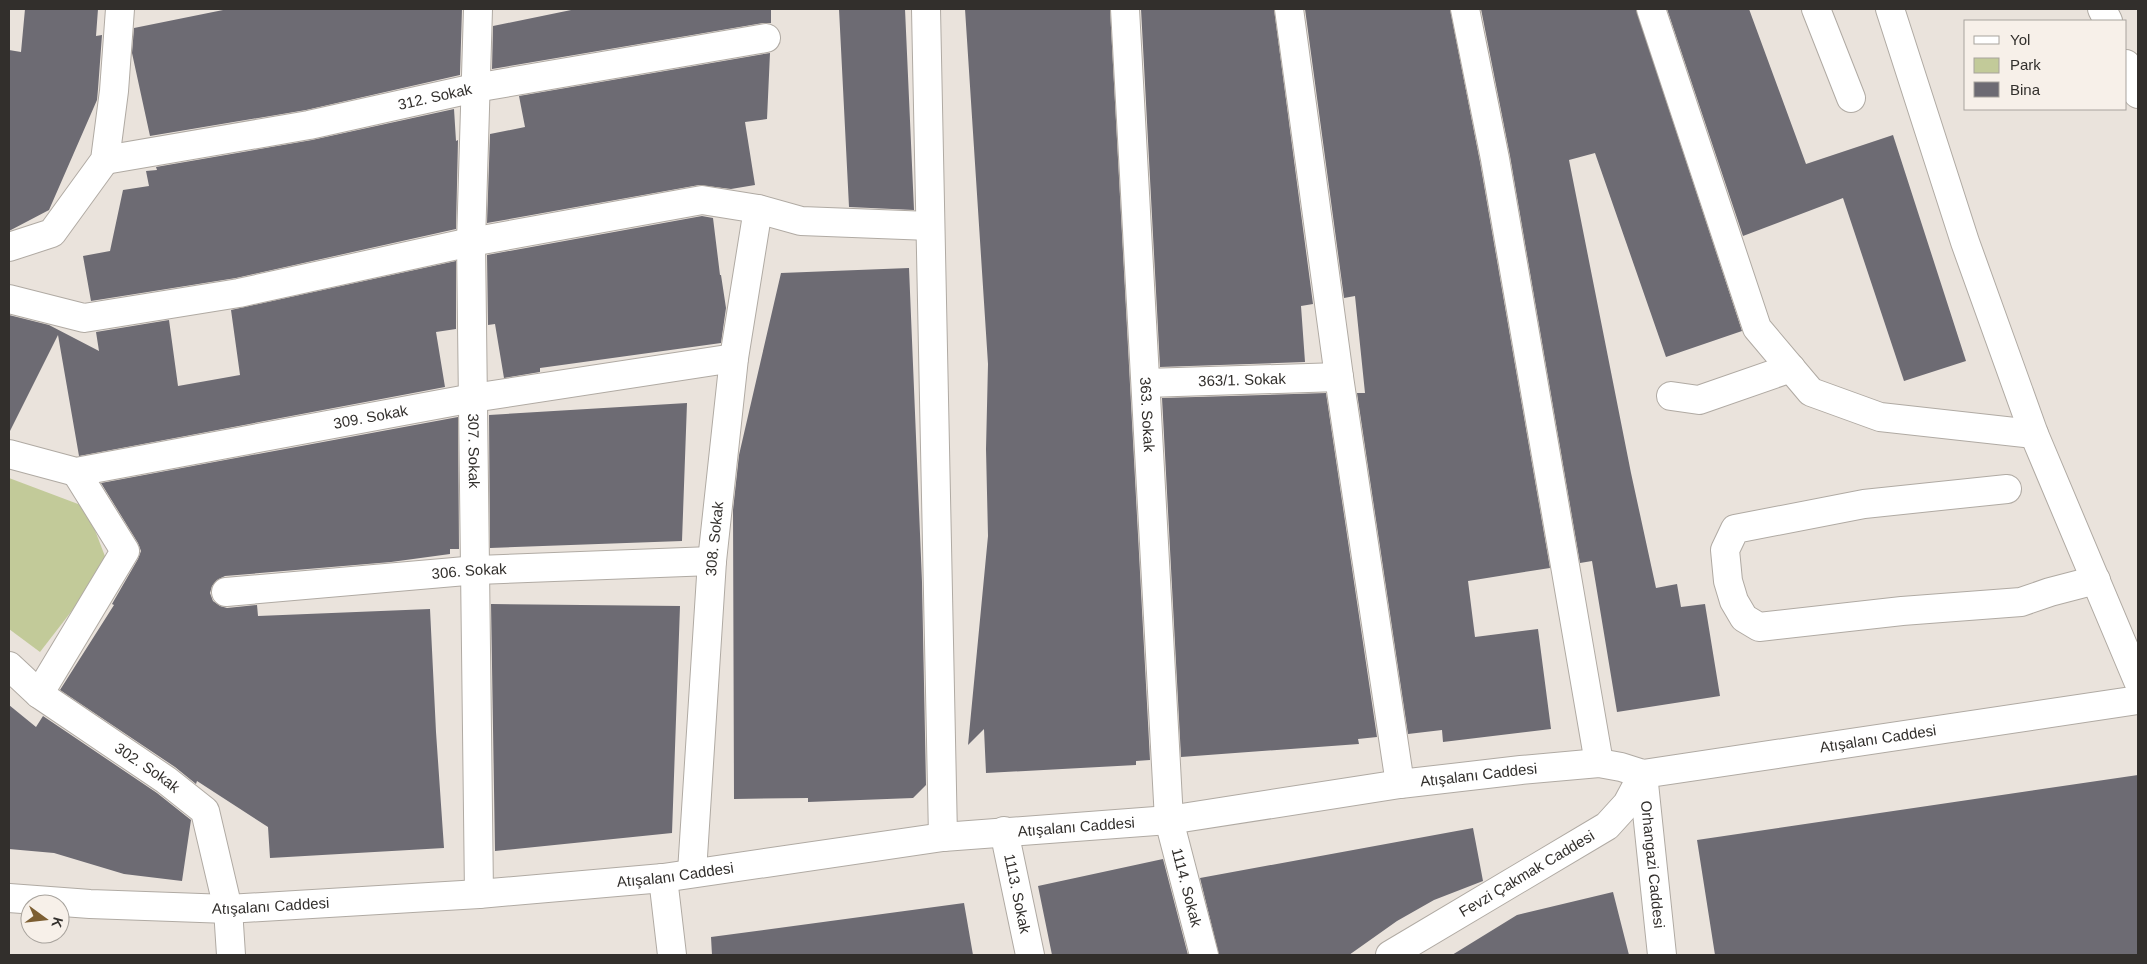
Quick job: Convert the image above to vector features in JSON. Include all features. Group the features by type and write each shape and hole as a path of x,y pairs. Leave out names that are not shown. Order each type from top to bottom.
{"street":[{"path":"9,247 52,233 105,160 114,91 120,9"},
{"name":"307. Sokak","path":"478,9 472,242 480,894"},
{"path":"926,9 944,837"},
{"name":"363. Sokak","path":"1125,9 1169,820"},
{"path":"1290,9 1339,378 1400,784"},
{"path":"1465,9 1497,168 1600,763"},
{"path":"1651,9 1757,328 1811,392 1880,417 2034,434"},
{"path":"1816,9 1851,98"},
{"path":"1890,9 1965,242 2034,434 2138,680"},
{"name":"312. Sokak","path":"105,160 309,125 475,88 766,38"},
{"path":"2127,66 2138,94"},
{"path":"9,299 84,318 239,293 472,242 702,200 758,209 801,221 930,226"},
{"name":"308. Sokak","path":"692,872 712,562 734,358 758,209"},
{"name":"309. Sokak","path":"9,454 76,472 473,398 734,358"},
{"path":"1672,396 1699,400 1791,368"},
{"name":"363/1. Sokak","path":"1146,383 1339,378"},
{"path":"39,694 125,551 76,472"},
{"path":"2007,488 1864,504 1735,529 1725,550 1728,581 1734,601 1744,618 1759,627 1902,611 2021,602 2096,580"},
{"name":"306. Sokak","path":"226,592 477,570 712,562"},
{"name":"302. Sokak","path":"9,666 39,694 166,780 205,812 228,909 231,955"},
{"name":"Atışalanı Caddesi","path":"9,898 90,904 228,909 480,894 663,878 692,872 944,837 1169,820 1400,784 1521,770 1600,763 1643,774 2138,700"},
{"name":"Fevzi Çakmak Caddesi","path":"1390,955 1607,826 1627,804 1643,774"},
{"name":"Orhangazi Caddesi","path":"1643,774 1662,955"},
{"name":"1114. Sokak","path":"1169,820 1204,955"},
{"name":"1113. Sokak","path":"1004,831 1030,955"},
{"path":"663,878 672,955"}],"green space":[{"path":"9,478 86,507 108,564 40,652 9,629"}],"building":[{"path":"25,9 98,9 96,36 102,35 97,100 49,210 9,231 9,50 21,52"},
{"path":"228,9 462,9 460,75 306,110 150,136 132,53 134,28"},
{"path":"576,9 771,9 771,23 492,69 493,26"},
{"path":"839,9 905,9 914,210 849,207"},
{"path":"965,9 1110,9 1150,760 1136,761 1136,765 986,773 984,729 968,745 988,536 986,449 988,364"},
{"path":"1141,9 1274,9 1313,304 1301,306 1305,362 1160,367"},
{"path":"1305,9 1450,9 1480,162 1550,568 1468,581 1475,637 1538,629 1551,729 1443,742 1442,730 1408,734 1357,393 1365,393 1355,296 1344,298"},
{"path":"1481,9 1636,9 1742,331 1666,357 1595,153 1569,160 1631,473 1656,588 1677,584 1681,607 1705,604 1720,696 1617,712 1592,561 1580,563 1510,156"},
{"path":"1667,9 1749,9 1806,164 1893,135 1966,361 1904,381 1843,198 1743,236"},
{"path":"770,53 767,119 745,122 755,185 731,189 699,185 487,223 490,134 525,127 519,96"},
{"path":"454,109 456,141 458,140 456,229 236,278 91,301 83,256 110,251 123,190 149,186 146,171 157,170 156,167 312,140"},
{"path":"702,216 713,218 726,308 721,343 540,368 540,372 504,378 495,324 488,325 487,255"},
{"path":"456,261 456,329 436,332 445,387 79,456 58,335 9,433 9,315 49,325 99,351 96,332 169,320 178,386 240,375 231,310"},
{"path":"909,268 922,582 926,785 913,798 808,802 808,798 734,799 733,510 739,455 781,273"},
{"path":"1326,393 1377,737 1358,739 1359,744 1181,757 1162,398"},
{"path":"687,403 682,541 490,548 489,415"},
{"path":"458,417 459,549 450,549 450,554 391,562 225,576 217,580 212,586 210,593 213,601 227,608 257,605 258,616 430,609 444,848 270,858 268,827 197,781 196,784 175,767 60,690 114,605 112,604 141,551 101,483"},
{"path":"491,604 680,606 672,833 495,851"},
{"path":"9,705 36,727 43,716 157,793 191,820 182,881 124,874 54,853 9,849"},
{"path":"2138,775 2138,955 1715,955 1697,840"},
{"path":"1473,828 1483,881 1434,900 1397,921 1349,955 1219,955 1200,878"},
{"path":"1163,859 1188,955 1052,955 1038,886"},
{"path":"1613,892 1629,955 1452,955 1517,915"},
{"path":"964,903 973,955 712,955 711,937"}]}
